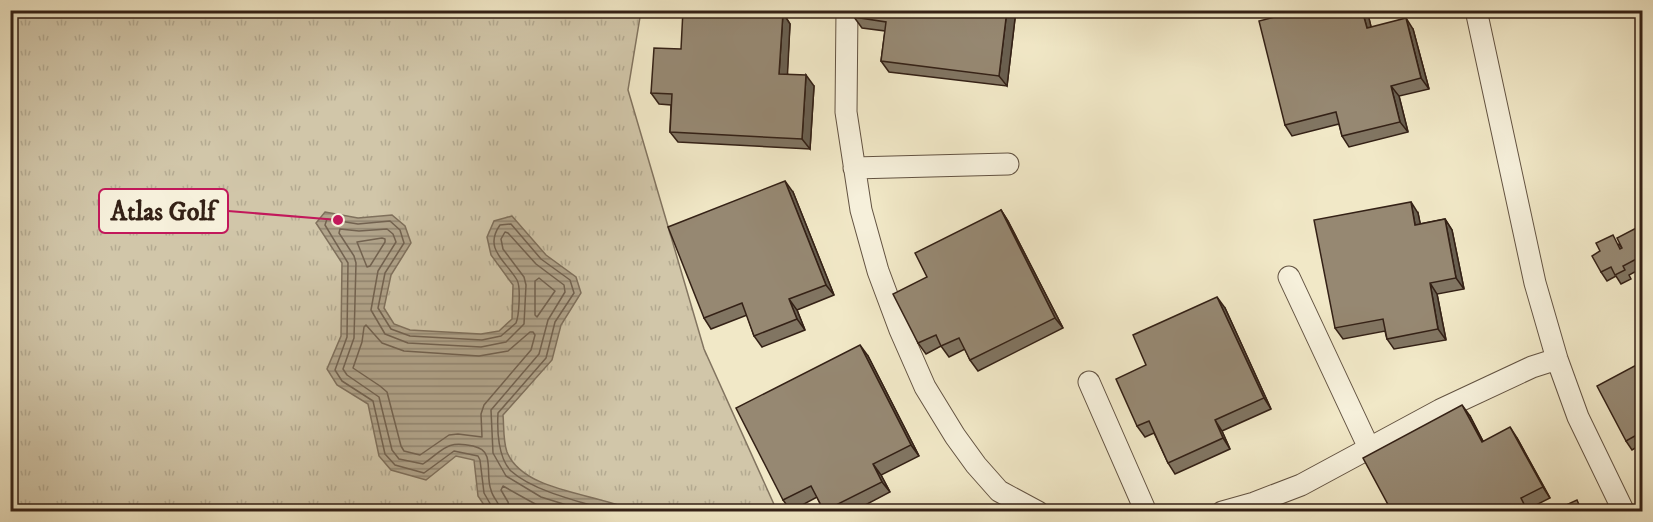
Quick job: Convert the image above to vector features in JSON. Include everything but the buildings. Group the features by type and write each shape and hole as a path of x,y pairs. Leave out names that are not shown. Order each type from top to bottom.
{"street":[{"path":"847,10 846,112 854,168 861,210 878,271 900,330 925,387 955,436 999,490 1038,512"},
{"path":"1476,10 1535,283 1557,359 1578,417 1624,512"},
{"path":"854,168 1008,164"},
{"path":"1289,278 1369,448"},
{"path":"1222,512 1254,503 1301,485 1440,410 1532,366 1557,359"},
{"path":"1089,382 1146,512"}],"green space":[{"path":"10,11 641,11 628,90 704,349 777,511 11,511"}],"water":[{"path":"325,212 358,218 392,215 405,226 411,243 391,275 384,308 394,324 410,330 481,334 499,331 512,319 513,285 491,255 487,237 494,221 512,216 546,255 576,277 581,293 561,325 552,360 503,415 506,448 516,466 545,484 633,511 488,511 478,496 474,460 456,456 426,480 391,470 379,456 368,404 337,385 327,369 341,336 342,263 316,223"}],"place":[{"name":"Atlas Golf","path":"338,220"}]}
